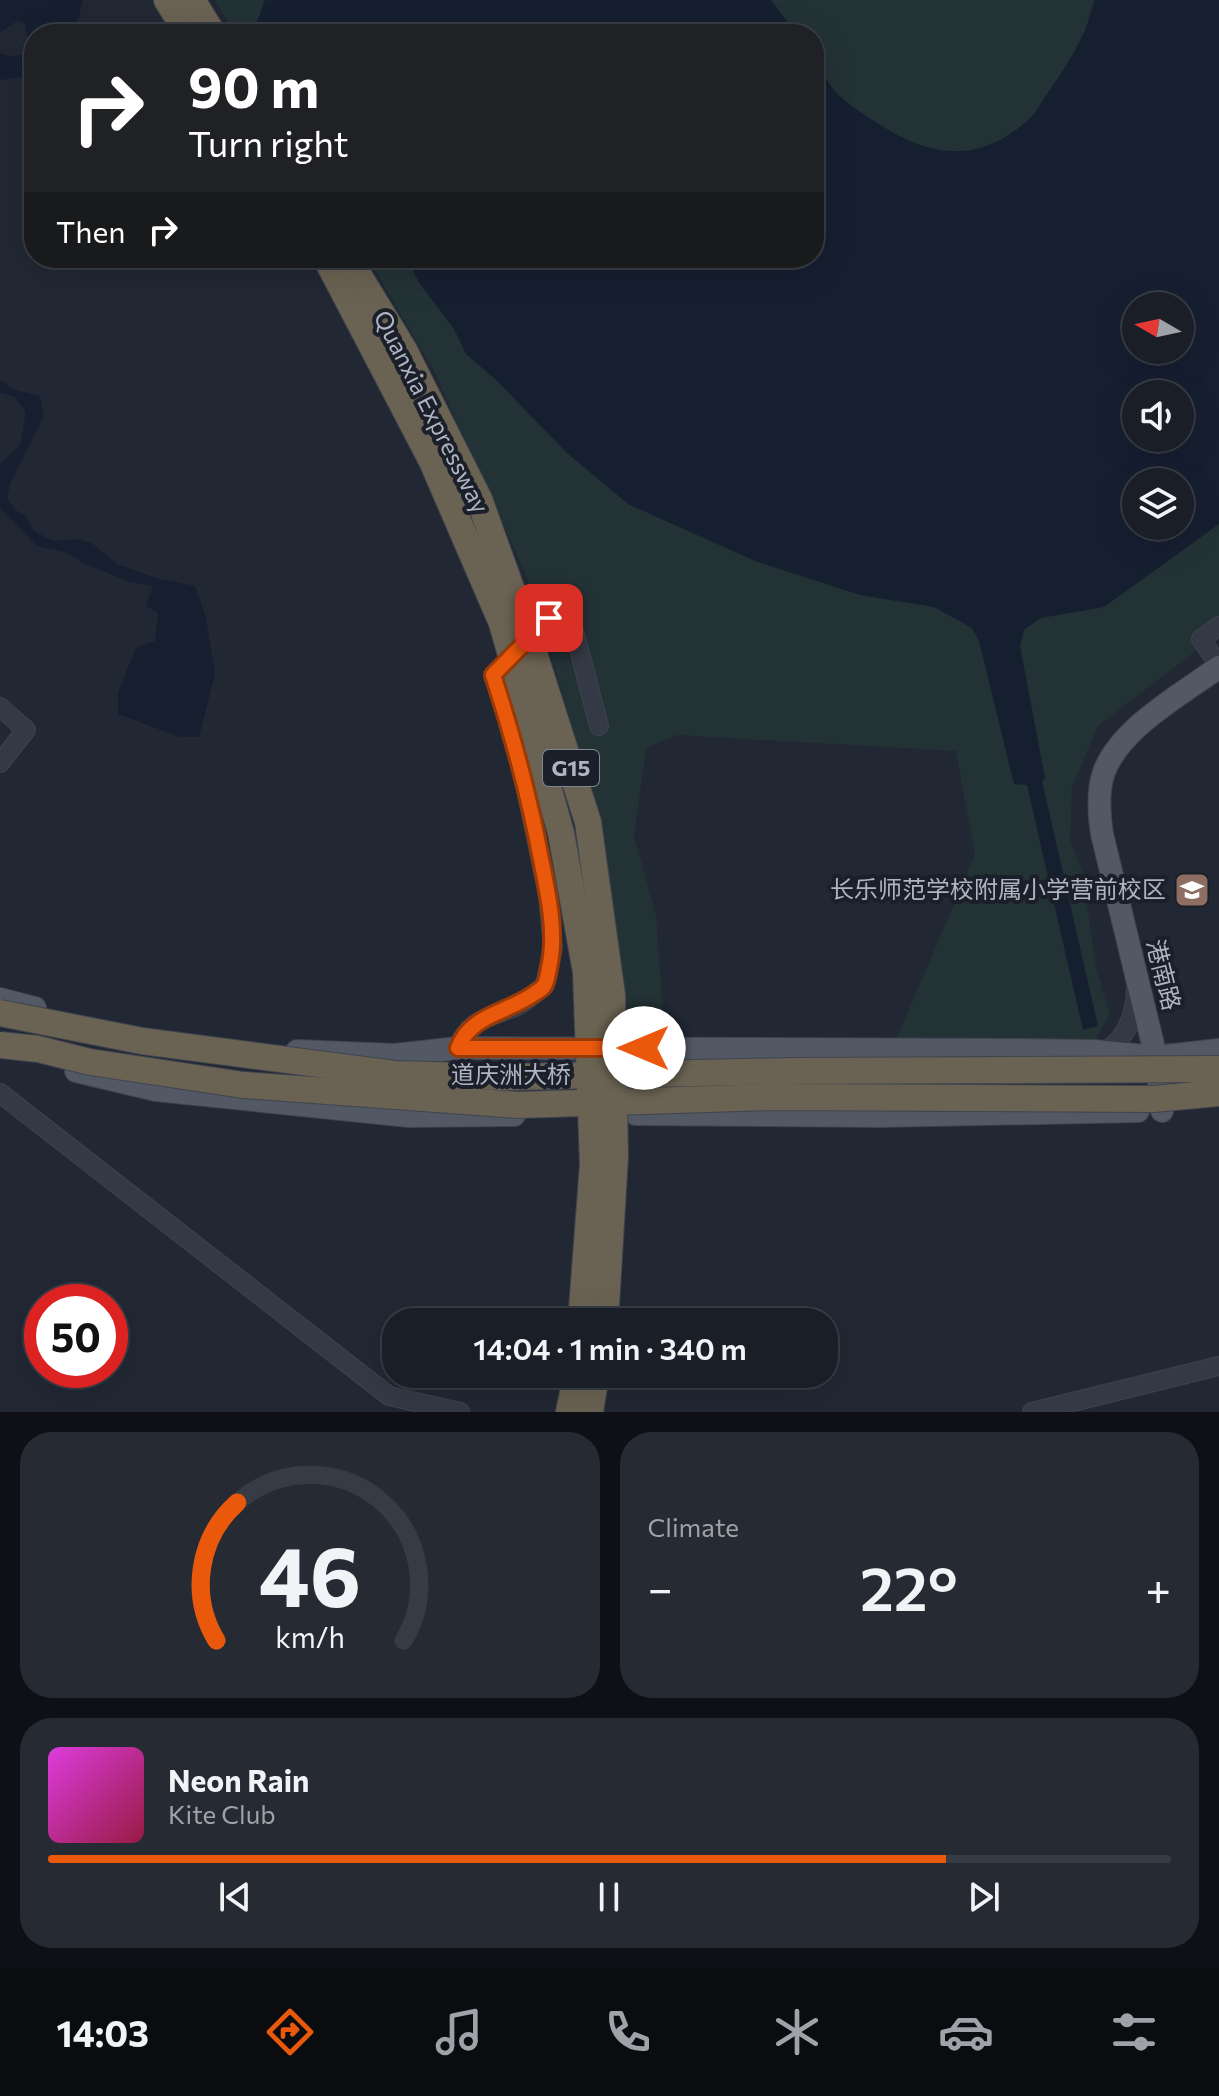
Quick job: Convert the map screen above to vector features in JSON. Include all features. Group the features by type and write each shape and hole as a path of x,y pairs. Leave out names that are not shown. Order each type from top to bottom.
{"highway":[{"path":"167,0 182,24"},
{"path":"192,0 207,24"},
{"name":"Quanxia Expressway","path":"331,268 432,461 502,623 561,833 586,972 593,1164 582,1308"},
{"name":"Quanxia Expressway","path":"354,268 404,350 479,499 530,641 588,822 612,995 615,1156 606,1308"},
{"name":"道庆洲大桥","path":"0,1013 142,1041 395,1074 506,1077 792,1071 1219,1069"},
{"name":"道庆洲大桥","path":"0,1045 243,1085 519,1105 774,1097 1154,1099 1219,1093"},
{"path":"569,1412 574,1388"},
{"path":"590,1412 594,1388"}],"main road":[{"name":"港南路","path":"1162,1057 1135,972 1102,834 1099,807 1103,773 1119,745 1215,660"},
{"name":"港南路","path":"1169,1110 1162,1057 1113,833 1111,803 1115,774 1126,755 1145,737 1219,682"},
{"path":"0,999 152,1035 273,1050 395,1055 458,1048 1104,1052 1162,1057 1219,1050"},
{"path":"0,1056 41,1062 156,1090 409,1116 685,1113 881,1116 1169,1110 1219,1105"}],"street":[{"path":"458,1048 463,1035 472,1026 488,1016 519,1005 545,985 553,948 548,895 516,742 493,675 549,618 559,613 570,615 599,726"},
{"path":"1215,660 1201,639 1219,626"},
{"path":"0,707 26,730 0,763"},
{"path":"1104,1052 1116,1045 1130,1020 1136,996 1135,972"},
{"path":"0,1093 389,1396 460,1412"},
{"path":"1032,1412 1219,1366"}],"shaded area":[{"path":"215,0 279,0 292,24 230,24"},
{"path":"753,0 1093,0 1077,66 1015,143 939,167 824,92 824,24 771,24"},
{"path":"374,268 446,268 1028,611 1168,540 1194,540 1194,527 1219,514 1219,633 1098,726 1072,787 1070,839 1083,875 1096,968 1110,1014 1096,1039 895,1042 975,855 956,751 677,735 646,748 634,836 656,915 665,1041 623,1036 590,785 527,577 435,373"}],"water":[{"path":"0,0 83,0 77,24 25,24 17,21 0,32"},
{"path":"265,0 771,0 789,24 256,24"},
{"path":"1095,0 1219,0 1219,524 1104,607 1041,618 1024,630 1020,646 1045,778 1042,781 1098,1026 1083,1030 1027,785 1014,784 979,641 972,628 934,607 860,595 755,561 628,504 566,452 496,380 466,354 454,329 411,268 824,268 824,75 845,101 898,135 935,149 971,150 989,145 1026,122 1072,57"},
{"path":"0,53 24,55 24,80 23,77 0,80"},
{"path":"0,380 14,390 40,396 44,416 10,484 7,499 25,515 34,531 53,541 77,539 93,544 117,564 156,578 195,586 206,618 215,674 199,737 180,737 118,714 118,693 136,647 155,641 158,613 146,606 153,586 130,582 83,563 66,552 37,546 0,508 0,464 20,445 26,412 14,396 0,393"}],"place":[{"name":"长乐师范学校附属小学营前校区","path":"1192,890"}],"route":[{"path":"549,618 493,675 516,742 533,814 548,895 553,948 545,985 519,1005 488,1016 472,1026 463,1035 458,1048 644,1048"}]}
